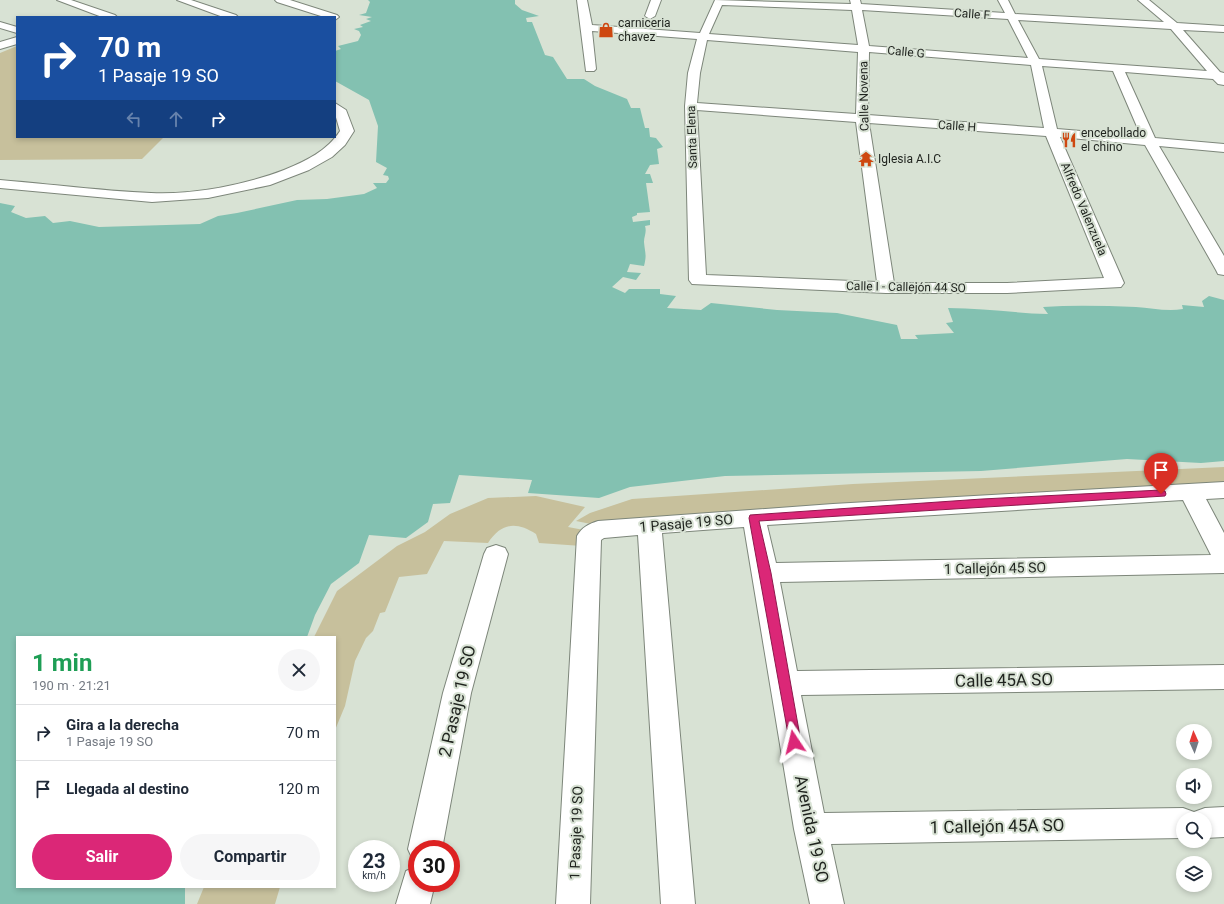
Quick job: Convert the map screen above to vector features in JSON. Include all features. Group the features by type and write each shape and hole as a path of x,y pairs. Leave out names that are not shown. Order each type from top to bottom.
{"street":[{"path":"62,0 109,16"},
{"path":"182,0 230,16"},
{"path":"280,0 331,16"},
{"path":"582,0 587,28 590,69"},
{"path":"650,16 656,0"},
{"name":"Alfredo Valenzuela","path":"1003,0 1036,63 1051,132 1115,283"},
{"path":"1143,0 1174,26 1220,75 1224,84"},
{"name":"Calle F","path":"719,1 856,3 1012,17 1224,29"},
{"name":"Santa Elena","path":"698,280 690,106 694,73 703,36 707,24 719,1"},
{"name":"Calle Novena","path":"856,3 864,48 862,119 886,288"},
{"path":"0,24 16,30"},
{"name":"Calle G","path":"587,28 864,48 1036,63 1220,75"},
{"path":"0,34 16,40"},
{"path":"0,46 16,40"},
{"path":"1118,69 1150,142 1224,270"},
{"name":"Calle H","path":"690,106 1051,132 1224,148"},
{"path":"0,184 152,198 208,194 265,182 304,167 327,154 340,142 347,131 340,110 336,108"},
{"name":"Calle I - Callejón 44 SO","path":"698,280 886,288 1007,288 1115,283"},
{"name":"1 Pasaje 19 SO","path":"573,904 589,536 598,530 982,503 1224,490"},
{"path":"1191,492 1224,557"},
{"name":"Avenida 19 SO","path":"754,518 810,829 827,904"},
{"path":"650,526 678,904"},
{"name":"2 Pasaje 19 SO","path":"427,840 457,693 496,554"},
{"name":"1 Callejón 45 SO","path":"765,573 1224,564"},
{"name":"Calle 45A SO","path":"784,683 1224,677"},
{"path":"1212,822 1224,822"},
{"name":"1 Callejón 45A SO","path":"810,829 1176,823"},
{"path":"413,904 416,892"}],"shaded area":[{"path":"16,46 16,138 163,138 142,159 0,160 0,53"},
{"path":"1224,467 1224,487 601,526 576,521 590,513 632,499 853,484"},
{"path":"536,496 585,507 568,527 584,530 582,546 539,543 536,534 522,527 515,526 509,526 498,531 488,543 444,541 427,574 399,577 385,612 380,613 373,631 366,638 355,661 345,706 336,728 336,636 314,636 337,591 397,546 425,532 450,514 488,498"},
{"path":"204,888 280,888 275,904 197,904"}],"water":[{"path":"368,0 515,0 515,4 522,10 539,16 526,18 527,22 532,22 545,55 553,57 567,79 584,79 595,86 627,99 631,108 640,108 645,128 649,128 650,137 656,138 663,147 657,149 659,164 650,165 645,174 650,174 653,183 646,183 650,212 637,213 637,215 632,217 633,222 650,220 650,225 645,226 646,230 644,242 646,256 644,266 630,264 627,272 641,273 636,280 623,277 612,287 625,293 629,289 660,289 660,294 676,296 667,308 701,310 711,303 777,310 837,313 897,325 901,339 918,339 915,335 954,333 946,323 953,322 948,308 1048,314 1043,307 1113,306 1171,310 1183,309 1182,305 1204,307 1202,301 1209,296 1224,300 1224,461 1201,463 1127,459 981,471 725,476 630,487 599,498 528,493 532,480 459,475 450,503 433,504 428,522 406,538 369,535 359,563 331,584 315,615 307,636 16,636 16,888 185,888 185,904 0,904 0,203 15,206 11,212 26,218 45,216 53,223 70,221 99,227 200,224 218,216 297,200 327,199 364,194 377,188 373,183 386,183 389,179 388,176 383,175 387,168 376,162 378,126 369,100 336,82 336,51 341,49 338,46 358,41 361,35 359,31 354,29 363,27 360,25 371,21 366,19 372,17 359,15 366,13 370,2"}],"place":[{"name":"carniceria chavez","path":"606,30"},
{"name":"encebollado el chino","path":"1069,140"},
{"name":"Iglesia A.I.C","path":"866,159"}],"route":[{"path":"794,742 754,518 982,503 1161,494"}]}
